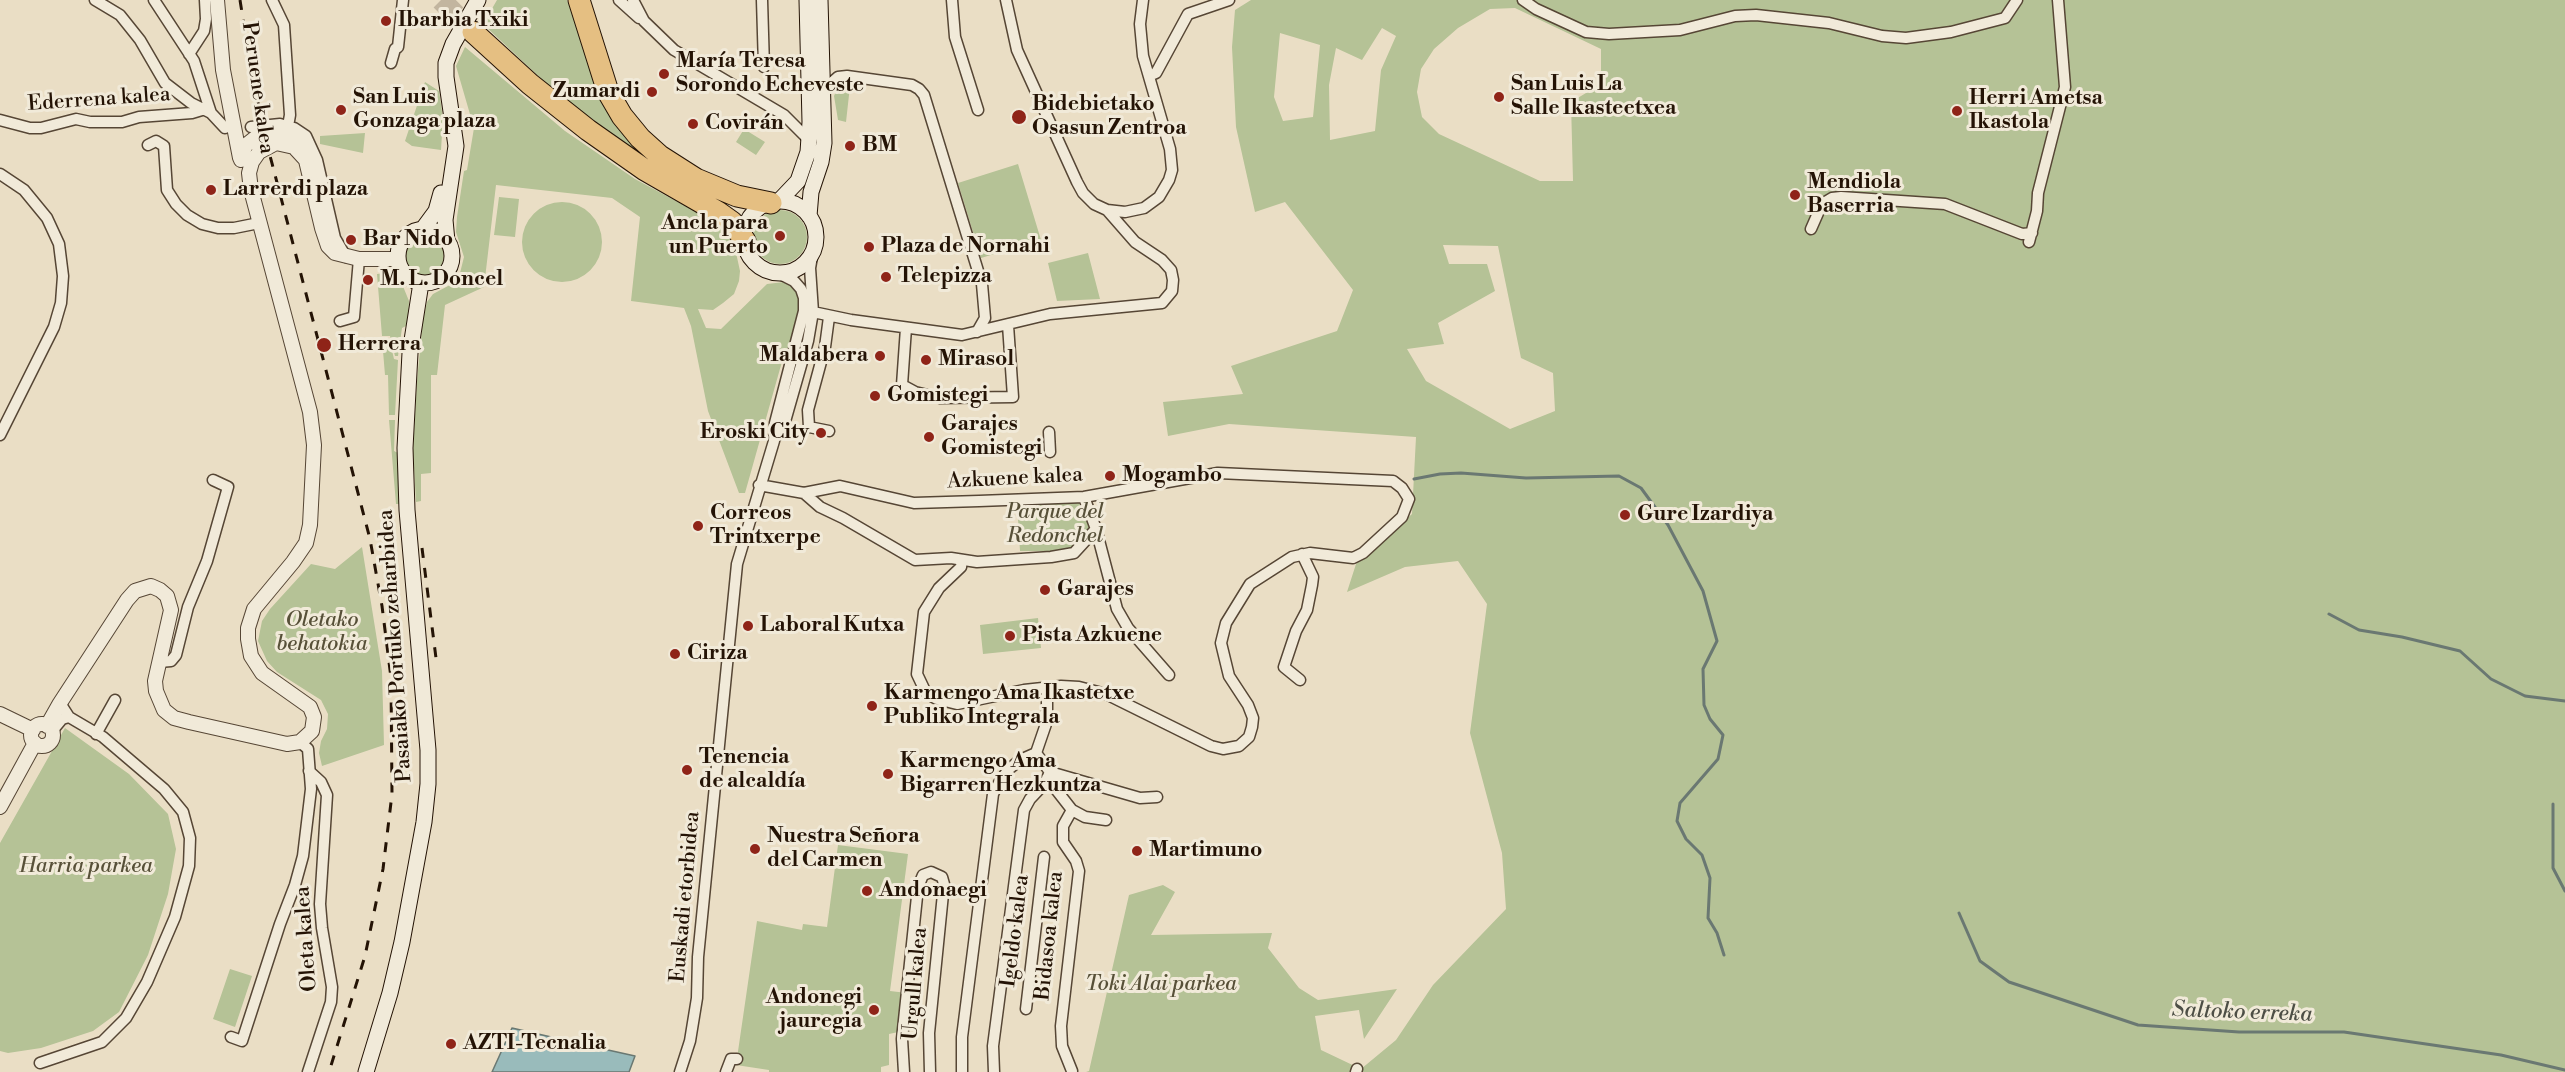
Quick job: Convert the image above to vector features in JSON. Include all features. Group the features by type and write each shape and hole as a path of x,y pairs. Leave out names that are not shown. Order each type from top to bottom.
{"highway":[{"path":"579,0 608,92 622,117 639,138 671,164 702,183 737,196 775,202"},
{"path":"473,32 530,84 588,130 645,171 718,212 732,222 745,241"}],"main road":[{"path":"470,0 447,41 440,59 439,78 447,128 447,155 439,204 433,218 422,230 404,239 398,259 403,272 421,283 436,281 447,271 452,256 447,241 446,220 456,146 446,63 453,44 478,0"},
{"path":"775,202 793,204 809,216 816,232 813,251 799,268 778,273 764,269 750,257 745,241 745,231 754,213 775,202 798,182 805,162 809,140 807,0"},
{"path":"809,216 812,192 824,143 820,0"},
{"path":"422,230 436,232 447,241"},
{"name":"Pasaiako Portuko zeharbidea","path":"366,1072 388,1002 402,942 424,822 428,784 426,730 407,514 405,448 410,352 421,283"}],"street":[{"name":"Ederrena kalea","path":"95,0 120,15 140,40 165,83 206,111"},
{"path":"154,0 199,73 206,111 222,125"},
{"path":"189,54 204,31 205,0"},
{"name":"Peruene kalea","path":"217,0 227,99 248,180"},
{"name":"Peruene kalea","path":"224,0 229,69 245,146 248,180"},
{"path":"272,0 284,25 290,115 288,126"},
{"path":"391,63 395,49 398,47 403,0"},
{"path":"619,0 675,50 784,115 809,140"},
{"path":"633,0 650,28"},
{"path":"762,0 764,67"},
{"path":"952,0 955,37 978,110"},
{"path":"813,312 829,317 947,334 977,332 1050,314 1153,305 1168,298 1172,291 1171,270 1162,260 1135,242 1107,210 1088,198 1077,182 1017,50 1006,0"},
{"path":"1107,210 1125,212 1144,208 1159,197 1169,180 1172,159 1144,65 1140,24 1143,0"},
{"path":"1149,76 1156,73 1188,14 1229,0"},
{"path":"1523,0 1536,9 1586,32 1609,34 1680,30 1735,16 1756,15 1829,22 1882,36 1906,38 1951,32 2005,18 2017,0"},
{"path":"1811,229 1822,204 1832,198 1840,197 1946,204 2030,237 2038,193 2065,87 2058,0"},
{"path":"822,92 838,77 847,76 912,86 919,89 924,96 982,284 985,318 977,332"},
{"path":"227,99 232,107 240,139 245,146"},
{"name":"Ederrena kalea","path":"0,120 30,128 41,128 76,119 90,122 122,122 139,117 206,111"},
{"path":"238,119 247,130 258,136 277,131 290,135 300,143 328,246 334,254 352,258 398,259"},
{"path":"241,160 245,146 272,124 288,126 300,131 312,147 335,238 352,258 354,317 340,321"},
{"path":"0,714 34,737 42,746 48,744 52,738 50,728 60,702 127,600 135,591 145,587 160,590 170,602 156,692 164,710 174,718 280,743 300,742 308,736 314,724 310,707 262,673 251,656 248,639 248,628 254,609 306,543 310,525 314,445 310,412 248,180 258,136"},
{"path":"148,145 156,141 164,146 167,190 188,216 202,224 218,228 234,228 259,223"},
{"path":"0,174 24,190 47,218 59,244 63,284 62,303 54,327 0,435"},
{"name":"Euskadi etorbidea","path":"680,1072 690,1041 698,988 698,957 737,564 759,485 774,441 784,425 808,341 813,312 810,268 813,251"},
{"name":"Euskadi etorbidea","path":"774,441 775,423 804,311 801,288 794,281 778,273"},
{"path":"829,317 825,347 808,410 809,427 829,431"},
{"path":"906,328 902,385 915,392 940,398 1013,397 1008,325"},
{"path":"1049,432 1050,452"},
{"name":"Azkuene kalea","path":"804,493 829,486 840,486 915,502 1084,496 1218,473 1393,482 1402,488 1409,499 1402,517 1363,553 1353,558 1302,554"},
{"path":"159,662 171,661 176,655 188,607 207,561 228,488 213,480"},
{"path":"759,485 804,493 820,507 915,560 951,558 977,562 1041,558 1074,552 1096,529"},
{"path":"820,507 819,495 829,486"},
{"path":"1084,496 1096,529 1118,609 1128,628 1169,675"},
{"path":"962,560 961,567 939,588 924,612 916,661 917,674 920,685 926,693 937,699 957,704 1047,687 1079,687 1106,694 1211,746 1223,749 1239,746 1249,737 1254,718 1229,676 1223,657 1221,643 1226,622 1250,584 1292,557 1302,554 1313,577 1312,585 1307,610 1296,631 1284,667 1300,680"},
{"path":"962,1072 962,1037 993,794 1009,769 1020,760 1036,753 1047,721 1047,687"},
{"path":"96,734 115,700"},
{"path":"40,1063 102,1041 126,1018 147,982 175,917 189,866 190,838 183,812 164,789 96,734 69,717 60,702"},
{"path":"0,807 34,737 37,726 50,728 69,717"},
{"name":"Oleta kalea","path":"231,1037 242,1041 295,885 307,829 310,789 308,749 300,742"},
{"path":"1036,753 1072,810 1084,817 1106,820"},
{"name":"Oleta kalea","path":"308,1072 331,1002 332,987 320,904 327,795 321,782 309,771"},
{"path":"1049,775 1140,798 1157,797"},
{"path":"994,1072 993,1046 1024,810 1049,775"},
{"name":"Bidasoa kalea","path":"1072,810 1063,826 1062,842 1076,861 1079,871 1061,1026 1062,1046 1075,1072"},
{"name":"Igeldo kalea","path":"1026,1009 1044,857"},
{"name":"Urgull kalea","path":"904,1072 902,1039 918,887 923,874 931,872 942,877 944,884 929,1033 930,1072"},
{"path":"726,1072 731,1059 737,1059"}],"green space":[{"path":"497,0 567,0 602,98 640,151 636,152 552,89 483,24"},
{"name":"Toki Alai parkea","path":"1251,0 2565,0 2565,1072 1086,1072 1089,1071 1129,895 1163,885 1175,892 1151,935 1272,933 1268,948 1299,988 1318,1000 1397,989 1364,1039 1359,1010 1315,1016 1321,1050 1361,1069 1396,1040 1433,985 1506,909 1502,853 1470,733 1487,604 1458,561 1405,567 1347,592 1356,564 1412,514 1416,437 1229,424 1168,436 1163,402 1243,394 1231,366 1337,331 1353,290 1285,202 1255,212 1236,127 1232,47 1235,10","holes":["1515,8 1601,49 1601,84 1571,102 1573,181 1540,181 1439,134 1422,117 1417,92 1421,69 1434,49 1458,28 1490,9","1382,28 1396,36 1381,70 1375,131 1330,140 1329,85 1336,48 1362,60","1280,33 1320,45 1313,117 1283,121 1274,97","1443,245 1498,246 1521,358 1553,373 1555,411 1510,429 1426,381 1407,349 1444,344 1438,323 1495,291 1487,264 1449,264"]},
{"path":"465,47 565,131 635,179 715,222 726,232 735,248 740,271 739,281 734,294 713,310 698,309 706,328 721,329 767,284 784,282 792,286 799,294 801,303 795,340 785,351 745,493 739,493 708,411 691,326 684,308 631,301 640,217 612,198 496,185 484,287 445,305 437,375 431,375 431,473 421,474 421,501 416,502 413,451 423,319 427,302 433,294 450,285 460,273 464,257 456,232 457,217 474,128 456,66"},
{"path":"425,82 439,91 443,118 441,150 412,146 405,141"},
{"path":"850,86 846,122 838,120 834,96 837,89"},
{"path":"744,129 765,142 756,155 736,142"},
{"path":"365,133 363,153 320,144 320,136"},
{"path":"1018,164 1041,240 981,258 958,183"},
{"path":"499,197 519,199 515,237 494,235"},
{"path":"562,202 584,209 590,214 601,234 602,242 595,264 590,270 570,281 562,282 540,275 534,270 523,250 522,242 529,220 534,214 554,203"},
{"path":"780,210 790,212 799,218 805,227 807,237 805,247 799,256 790,262 780,264 770,262 761,256 755,247 753,237 755,227 761,218 770,212"},
{"path":"425,237 438,243 444,256 438,269 425,275 412,269 406,256 412,243"},
{"path":"1088,253 1100,299 1057,301 1048,263"},
{"path":"377,274 395,274 400,279 409,301 408,325 402,328 398,356 395,356 390,336 382,336"},
{"path":"389,338 394,359 398,360 395,415 389,415 388,375 385,375 382,339"},
{"path":"389,420 395,420 394,451 400,454 401,504 396,504"},
{"name":"Parque del Redonchel","path":"1082,499 1093,529 1074,548 1057,551 1020,551 1017,502"},
{"name":"Oletako behatokia","path":"362,547 382,671 384,745 322,766 319,753 321,741 327,729 328,714 321,700 277,672 267,661 258,641 262,621 270,609 311,564 335,569"},
{"path":"1038,618 1041,648 983,654 980,625"},
{"name":"Harria parkea","path":"65,728 129,774 168,814 176,849 168,894 148,955 119,1012 93,1031 41,1048 8,1053 0,1051 0,843"},
{"path":"838,845 908,854 890,991 907,993 903,1031 889,1034 889,1065 881,1067 881,1072 769,1072 769,1070 736,1065 757,921 802,930 803,924 827,927"},
{"path":"230,969 252,976 235,1027 213,1019"}],"water":[{"path":"512,1028 635,1056 629,1072 492,1072"}],"waterway":[{"path":"1414,479 1461,473 1526,478 1619,476 1641,488 1668,525 1703,591 1717,641 1703,669 1704,705 1710,719 1723,735 1718,759 1680,803 1677,821 1686,839 1702,855 1710,878 1708,918 1717,933 1724,955"},
{"path":"2329,614 2359,630 2402,637 2460,651 2491,679 2525,696 2565,701"},
{"path":"2553,804 2553,868 2565,891"},
{"name":"Saltoko erreka","path":"1959,913 1980,961 2009,982 2138,1025 2239,1032 2344,1032 2501,1055 2565,1070"}],"tunnel":[{"path":"441,0 473,32"}],"railway":[{"path":"240,0 251,70 268,148 370,539 382,606 391,678 392,794 383,869 365,956 329,1072"},
{"path":"422,548 436,658"}],"place":[{"name":"Ibarbia Txiki","path":"386,21"},
{"name":"María Teresa Sorondo Echeveste","path":"664,74"},
{"name":"Zumardi","path":"652,92"},
{"name":"San Luis La Salle Ikasteetxea","path":"1499,97"},
{"name":"San Luis Gonzaga plaza","path":"341,110"},
{"name":"Herri Ametsa Ikastola","path":"1957,111"},
{"name":"Bidebietako Osasun Zentroa","path":"1019,117"},
{"name":"Covirán","path":"693,124"},
{"name":"BM","path":"850,146"},
{"name":"Larrerdi plaza","path":"211,190"},
{"name":"Mendiola Baserria","path":"1795,195"},
{"name":"Ancla para un Puerto","path":"780,236"},
{"name":"Bar Nido","path":"351,240"},
{"name":"Plaza de Nornahi","path":"869,247"},
{"name":"Telepizza","path":"886,277"},
{"name":"M. L. Doncel","path":"368,280"},
{"name":"Herrera","path":"324,345"},
{"name":"Maldabera","path":"880,356"},
{"name":"Mirasol","path":"926,360"},
{"name":"Gomistegi","path":"875,396"},
{"name":"Eroski City","path":"821,433"},
{"name":"Garajes Gomistegi","path":"929,437"},
{"name":"Mogambo","path":"1110,476"},
{"name":"Gure Izardiya","path":"1625,515"},
{"name":"Correos Trintxerpe","path":"698,526"},
{"name":"Garajes","path":"1045,590"},
{"name":"Laboral Kutxa","path":"748,626"},
{"name":"Pista Azkuene","path":"1010,636"},
{"name":"Ciriza","path":"675,654"},
{"name":"Karmengo Ama Ikastetxe Publiko Integrala","path":"872,706"},
{"name":"Tenencia de alcaldía","path":"687,770"},
{"name":"Karmengo Ama Bigarren Hezkuntza","path":"888,774"},
{"name":"Nuestra Señora del Carmen","path":"755,849"},
{"name":"Martimuno","path":"1137,851"},
{"name":"Andonaegi","path":"867,891"},
{"name":"Andonegi jauregia","path":"874,1010"},
{"name":"AZTI-Tecnalia","path":"451,1044"}]}
